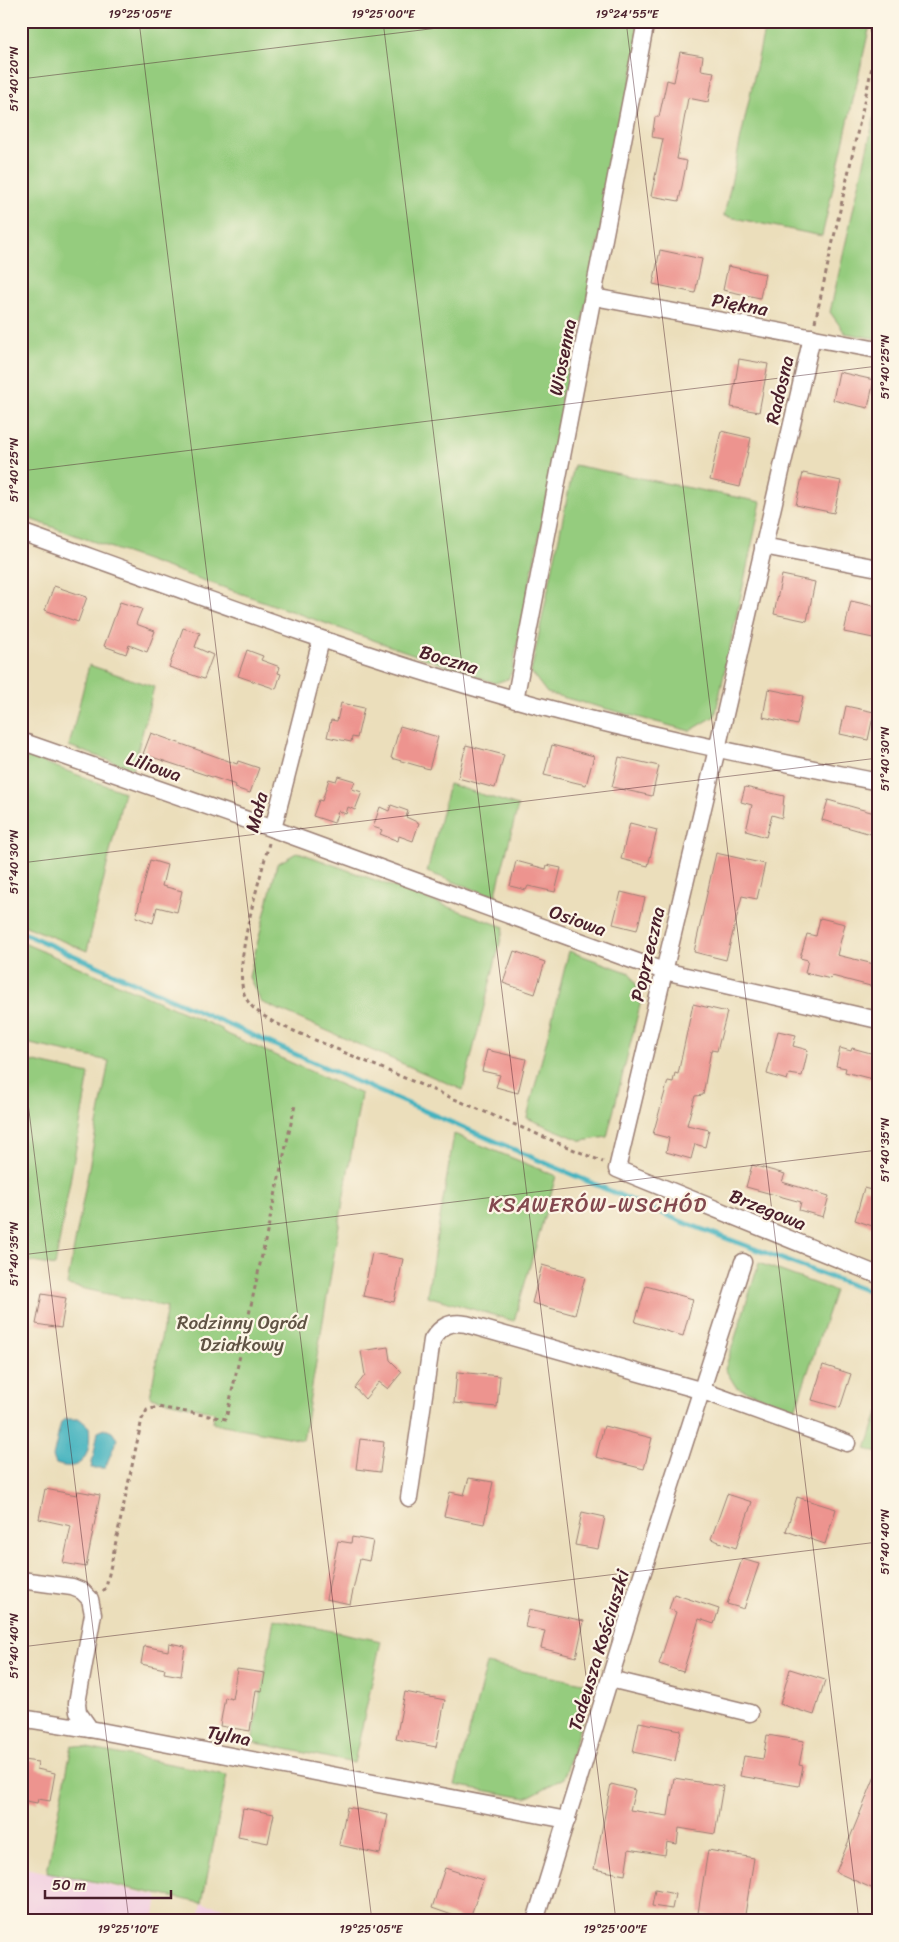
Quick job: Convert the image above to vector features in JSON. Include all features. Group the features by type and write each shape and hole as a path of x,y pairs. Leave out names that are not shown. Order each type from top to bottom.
{"street":[{"name":"Wiosenna","path":"515,700 646,21"},
{"name":"Piękna","path":"594,297 878,350"},
{"name":"Radosna","path":"718,749 762,546 812,337"},
{"name":"Boczna","path":"21,532 321,640 515,700 718,749 878,782"},
{"path":"762,546 878,568"},
{"name":"Mała","path":"273,829 321,640"},
{"name":"Liliowa","path":"21,741 273,829"},
{"name":"Poprzeczna","path":"617,1168 718,749"},
{"name":"Osiowa","path":"273,829 582,943 664,971 878,1020"},
{"name":"Brzegowa","path":"617,1168 878,1275"},
{"name":"Tadeusza Kościuszki","path":"535,1921 743,1262"},
{"path":"409,1498 432,1340 438,1331 451,1323 466,1324 703,1391 847,1443"},
{"path":"21,1580 72,1587 82,1591 90,1599 93,1614 77,1703 78,1712 90,1729"},
{"path":"610,1679 750,1713"},
{"name":"Tylna","path":"21,1718 90,1729 567,1820"}],"path":[{"name":"Radosna","path":"812,337 878,40"},
{"name":"Mała","path":"273,829 244,947 240,974 245,996 253,1008 274,1023 617,1168"},
{"path":"90,1599 100,1595 106,1588 142,1419 147,1410 158,1406 226,1419 295,1104"}],"shaded area":[{"path":"21,1867 158,1896 154,1921 21,1921"},
{"path":"202,1903 289,1921 198,1921"}],"green space":[{"path":"21,21 643,21 512,671 508,679 495,683 21,516"},
{"path":"766,21 871,21 822,236 724,216"},
{"path":"878,101 878,339 845,333 830,312"},
{"path":"574,465 761,502 715,716 690,731 547,693 531,672"},
{"path":"89,665 154,687 133,769 69,746"},
{"path":"21,754 124,792 87,951 21,924"},
{"path":"449,784 518,806 495,897 427,872"},
{"path":"298,852 504,927 463,1090 261,1002 249,977 277,864"},
{"name":"Rodzinny Ogród Działkowy","path":"21,942 222,1029 223,1032 361,1094 303,1440 213,1423 214,1412 150,1397 167,1307 67,1285 109,1061 21,1042"},
{"path":"569,951 630,973 642,997 607,1137 582,1141 527,1118"},
{"path":"21,1059 89,1074 55,1266 21,1260"},
{"path":"454,1134 556,1176 514,1321 427,1296"},
{"path":"759,1263 835,1291 795,1410 736,1387 725,1369"},
{"path":"878,1413 878,1453 866,1449"},
{"path":"274,1619 381,1641 354,1763 252,1742"},
{"path":"487,1664 593,1685 564,1778 526,1798 455,1785"},
{"path":"72,1745 227,1775 202,1903 47,1872"}],"water":[{"path":"65,1419 80,1419 89,1427 90,1436 87,1452 80,1463 73,1466 56,1464 53,1457 61,1422"},
{"path":"105,1429 112,1432 117,1439 105,1468 91,1468 98,1432"}],"building":[{"path":"680,52 703,56 701,70 714,72 708,102 688,98 677,159 687,161 679,201 651,196 663,139 652,137 655,117 659,117 667,80 674,82"},
{"path":"660,250 702,259 695,293 653,284"},
{"path":"728,266 765,274 760,298 723,290"},
{"path":"739,359 768,364 759,412 731,407"},
{"path":"839,372 874,380 868,408 833,400"},
{"path":"721,431 751,438 740,487 710,480"},
{"path":"803,473 841,481 834,513 796,505"},
{"path":"782,575 815,582 807,621 774,614"},
{"path":"54,586 87,597 78,622 45,610"},
{"path":"851,601 878,607 878,639 844,632"},
{"path":"120,602 142,609 136,624 155,631 147,652 129,645 126,654 104,646"},
{"path":"183,628 200,633 195,647 213,655 204,679 169,667"},
{"path":"247,650 263,656 261,660 280,667 278,673 281,674 276,689 238,676"},
{"path":"768,689 803,696 797,725 763,717"},
{"path":"341,703 364,708 357,738 352,737 351,742 327,737 331,720 337,721"},
{"path":"846,706 874,712 868,740 840,734"},
{"path":"400,726 438,737 429,769 391,758"},
{"path":"151,733 237,764 238,761 259,768 250,793 235,788 236,785 143,754"},
{"path":"466,745 504,755 495,788 458,778"},
{"path":"552,745 594,756 586,785 544,775"},
{"path":"619,757 659,766 652,796 612,787"},
{"path":"338,776 355,781 352,789 362,792 355,810 348,807 346,814 338,811 334,823 313,816 319,800 322,801 329,779 336,781"},
{"path":"745,787 784,796 782,818 772,815 766,837 746,831 752,805 741,802"},
{"path":"828,800 878,814 878,836 822,820"},
{"path":"391,805 408,811 406,817 419,823 413,841 399,836 398,841 380,834 382,830 373,827 380,807 389,811"},
{"path":"630,823 657,830 648,866 621,859"},
{"path":"716,853 765,864 757,899 742,896 726,960 694,952"},
{"path":"150,860 167,865 162,886 182,891 177,912 157,907 153,923 136,917"},
{"path":"516,861 546,869 547,865 561,868 555,892 528,886 526,890 510,886"},
{"path":"621,892 645,898 637,930 613,924"},
{"path":"820,918 845,924 837,955 878,965 878,988 832,976 831,979 805,973 808,960 800,958 807,934 816,936"},
{"path":"514,951 545,962 535,994 503,983"},
{"path":"693,1004 727,1012 717,1051 711,1050 703,1095 695,1096 687,1125 709,1130 705,1147 695,1144 691,1159 666,1152 669,1138 653,1134 668,1081 673,1082 675,1073 678,1074"},
{"path":"778,1031 796,1035 793,1046 808,1050 802,1076 789,1074 787,1080 767,1074"},
{"path":"840,1048 851,1051 852,1048 878,1055 872,1079 845,1072 846,1068 836,1066"},
{"path":"487,1050 526,1059 518,1093 496,1087 500,1075 482,1071"},
{"path":"752,1165 785,1174 782,1182 829,1196 823,1217 799,1210 801,1202 746,1187"},
{"path":"864,1188 878,1192 878,1228 855,1220"},
{"path":"372,1253 403,1259 394,1302 363,1296"},
{"path":"542,1265 585,1277 575,1315 532,1303"},
{"path":"646,1286 693,1299 683,1336 635,1322"},
{"path":"42,1294 66,1298 61,1328 36,1324"},
{"path":"388,1347 390,1360 402,1372 388,1389 379,1382 365,1399 355,1388 365,1375 361,1351"},
{"path":"823,1365 851,1374 840,1408 812,1400"},
{"path":"457,1372 500,1376 497,1407 454,1403"},
{"path":"604,1426 652,1438 644,1469 596,1457"},
{"path":"360,1439 384,1442 380,1472 356,1469"},
{"path":"469,1478 493,1482 484,1524 444,1516 450,1492 464,1495"},
{"path":"45,1489 77,1495 78,1491 100,1495 86,1567 63,1563 71,1526 39,1519"},
{"path":"727,1494 752,1502 736,1548 711,1539"},
{"path":"797,1497 836,1509 825,1544 786,1531"},
{"path":"582,1512 605,1517 598,1549 575,1545"},
{"path":"352,1537 373,1541 369,1561 360,1559 350,1604 326,1599 338,1541 351,1543"},
{"path":"742,1559 759,1564 744,1609 727,1604"},
{"path":"674,1594 719,1609 714,1624 699,1619 683,1672 659,1664 676,1612 669,1609"},
{"path":"529,1609 584,1621 576,1657 541,1648 545,1631 525,1627"},
{"path":"169,1643 185,1646 181,1676 164,1673 165,1669 141,1664 144,1646 168,1651"},
{"path":"237,1669 265,1673 262,1691 256,1690 250,1731 220,1726 225,1697 232,1699"},
{"path":"790,1669 825,1680 814,1715 780,1704"},
{"path":"405,1692 445,1700 436,1747 396,1739"},
{"path":"639,1722 681,1730 675,1761 633,1752"},
{"path":"767,1735 804,1741 799,1765 803,1766 799,1786 740,1776 744,1756 763,1759"},
{"path":"23,1760 38,1762 37,1769 55,1773 50,1801 38,1799 37,1803 21,1800"},
{"path":"878,1769 878,1891 836,1872"},
{"path":"674,1778 723,1786 715,1834 679,1828 677,1844 667,1842 665,1855 629,1849 625,1875 594,1869 611,1784 635,1790 630,1810 668,1816"},
{"path":"347,1807 388,1815 380,1854 339,1845"},
{"path":"243,1808 274,1814 268,1843 238,1837"},
{"path":"708,1850 754,1858 744,1921 698,1913"},
{"path":"445,1868 483,1880 469,1921 432,1908"},
{"path":"655,1890 675,1894 672,1909 652,1906"}],"waterway":[{"path":"21,932 362,1084 680,1221 878,1295"}],"district":[{"name":"KSAWERÓW-WSCHÓD","path":"598,1205"}]}
